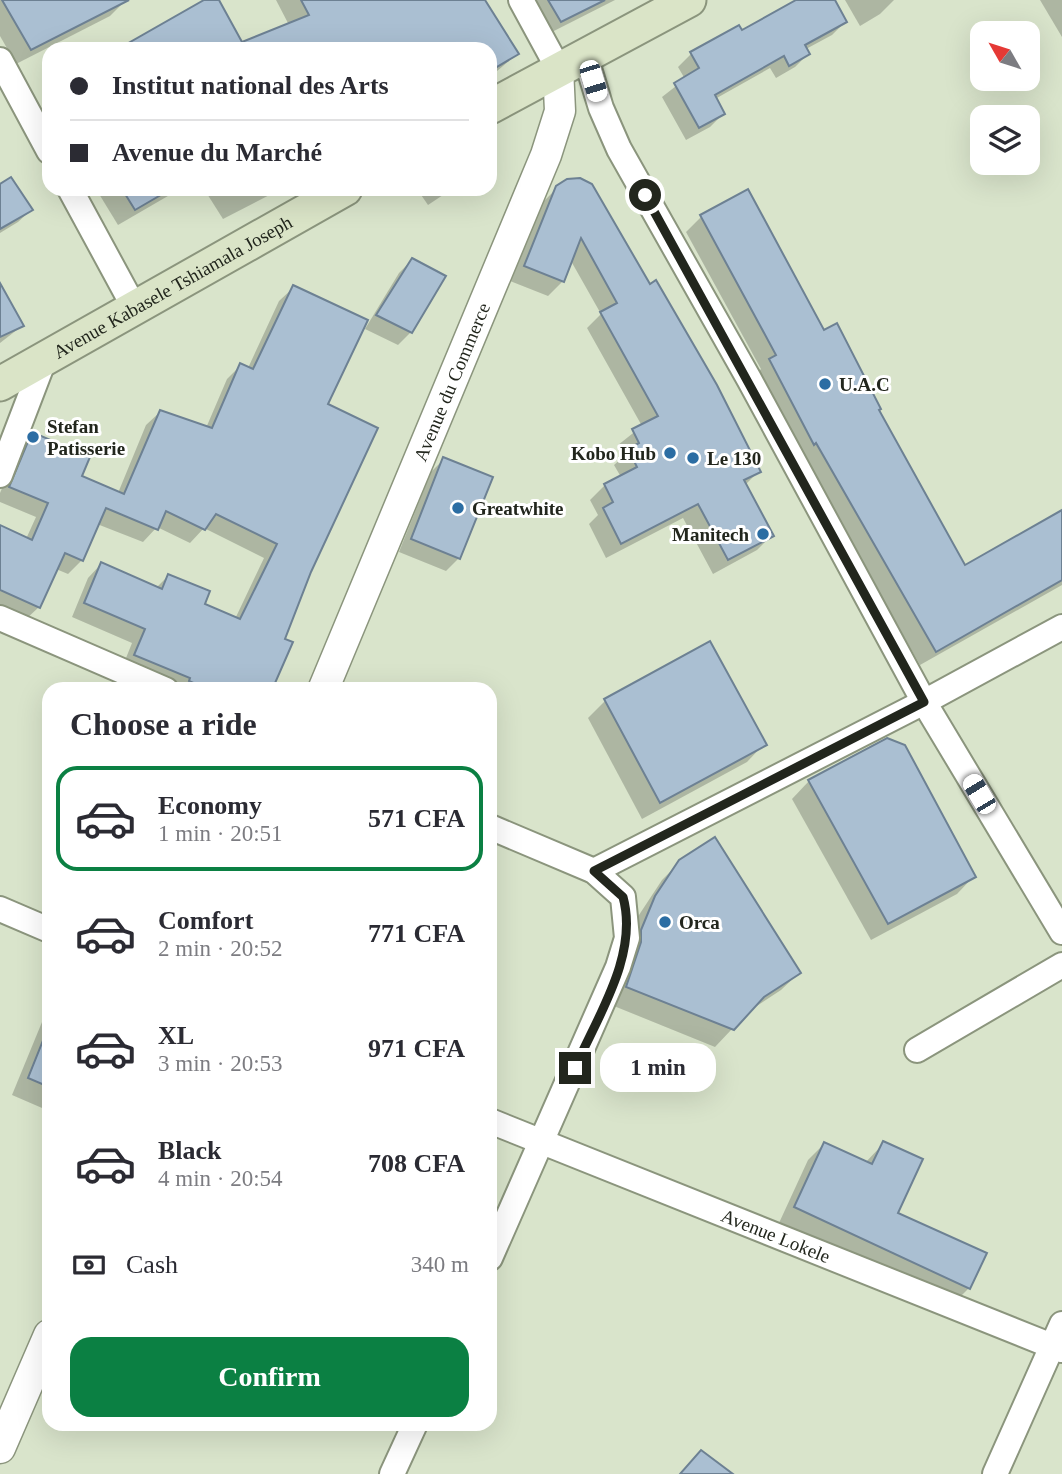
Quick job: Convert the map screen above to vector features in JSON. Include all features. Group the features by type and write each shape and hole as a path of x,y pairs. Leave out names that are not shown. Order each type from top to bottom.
{"main road":[{"path":"497,103 689,0"},
{"name":"Avenue Kabasele Tshiamala Joseph","path":"0,384 332,196"}],"street":[{"path":"521,0 572,61 601,108 619,149 749,379 924,702 1062,932"},
{"path":"0,60 42,138"},
{"name":"Avenue du Commerce","path":"326,682 546,155 572,61"},
{"path":"74,196 134,307"},
{"path":"0,475 44,360"},
{"path":"0,618 148,682"},
{"path":"594,871 924,702 1062,627"},
{"path":"497,830 594,871 623,897 627,938 618,967 497,1243"},
{"path":"0,909 42,927"},
{"path":"917,1050 1062,965"},
{"name":"Avenue Lokele","path":"497,1124 542,1144 1059,1340"},
{"path":"995,1474 1059,1340"},
{"path":"0,1448 42,1351"},
{"path":"392,1474 412,1431"}],"building":[{"path":"2,0 129,0 42,42 31,50"},
{"path":"204,0 219,0 242,42 130,42"},
{"path":"301,0 485,0 519,54 497,67 497,42 242,42 309,15"},
{"path":"548,0 605,0 561,22"},
{"path":"796,0 835,0 847,22 805,45 810,54 789,66 784,56 715,95 725,114 699,128 674,83 699,68 690,52 739,25 742,30"},
{"path":"11,177 33,210 0,229 0,184"},
{"path":"580,178 592,184 650,284 656,280 717,385 761,472 744,480 774,536 728,560 698,504 621,544 603,508 613,502 604,484 637,467 628,449 639,443 632,429 658,416 600,312 617,303 581,238 564,282 524,266 556,186 567,179"},
{"path":"748,189 824,330 837,323 881,409 879,410 965,565 1062,510 1062,580 936,652 816,443 814,445 769,359 776,355 700,215"},
{"path":"126,196 159,196 135,210"},
{"path":"412,258 446,276 412,333 376,315"},
{"path":"0,283 24,326 0,337"},
{"path":"293,285 368,320 328,404 378,428 311,572 285,639 293,642 276,682 191,682 190,678 134,655 145,629 84,603 101,562 162,589 168,574 210,591 205,604 240,619 277,544 216,514 205,530 166,511 158,530 106,508 83,561 65,553 40,608 0,590 0,525 32,540 48,503 9,487 32,432 90,457 82,476 124,494 160,410 212,428 240,363 253,369"},
{"path":"443,457 493,477 460,559 411,539"},
{"path":"710,641 767,745 660,803 604,699"},
{"path":"887,738 905,745 976,877 888,924 808,780"},
{"path":"715,837 801,973 764,997 734,1030 626,987 641,942 641,930 655,896 679,860"},
{"path":"42,1043 42,1084 28,1078"},
{"path":"883,1141 923,1159 898,1213 987,1253 970,1289 794,1207 824,1142 872,1164"},
{"path":"701,1450 733,1474 680,1474"}],"place":[{"name":"U.A.C","path":"825,384"},
{"name":"Stefan Patisserie","path":"33,437"},
{"name":"Kobo Hub","path":"670,453"},
{"name":"Le 130","path":"693,458"},
{"name":"Greatwhite","path":"458,508"},
{"name":"Manitech","path":"763,534"},
{"name":"Orca","path":"665,922"}],"route":[{"path":"575,1068 618,967 627,938 627,912 623,897 594,871 924,702 749,379 645,195"}]}
